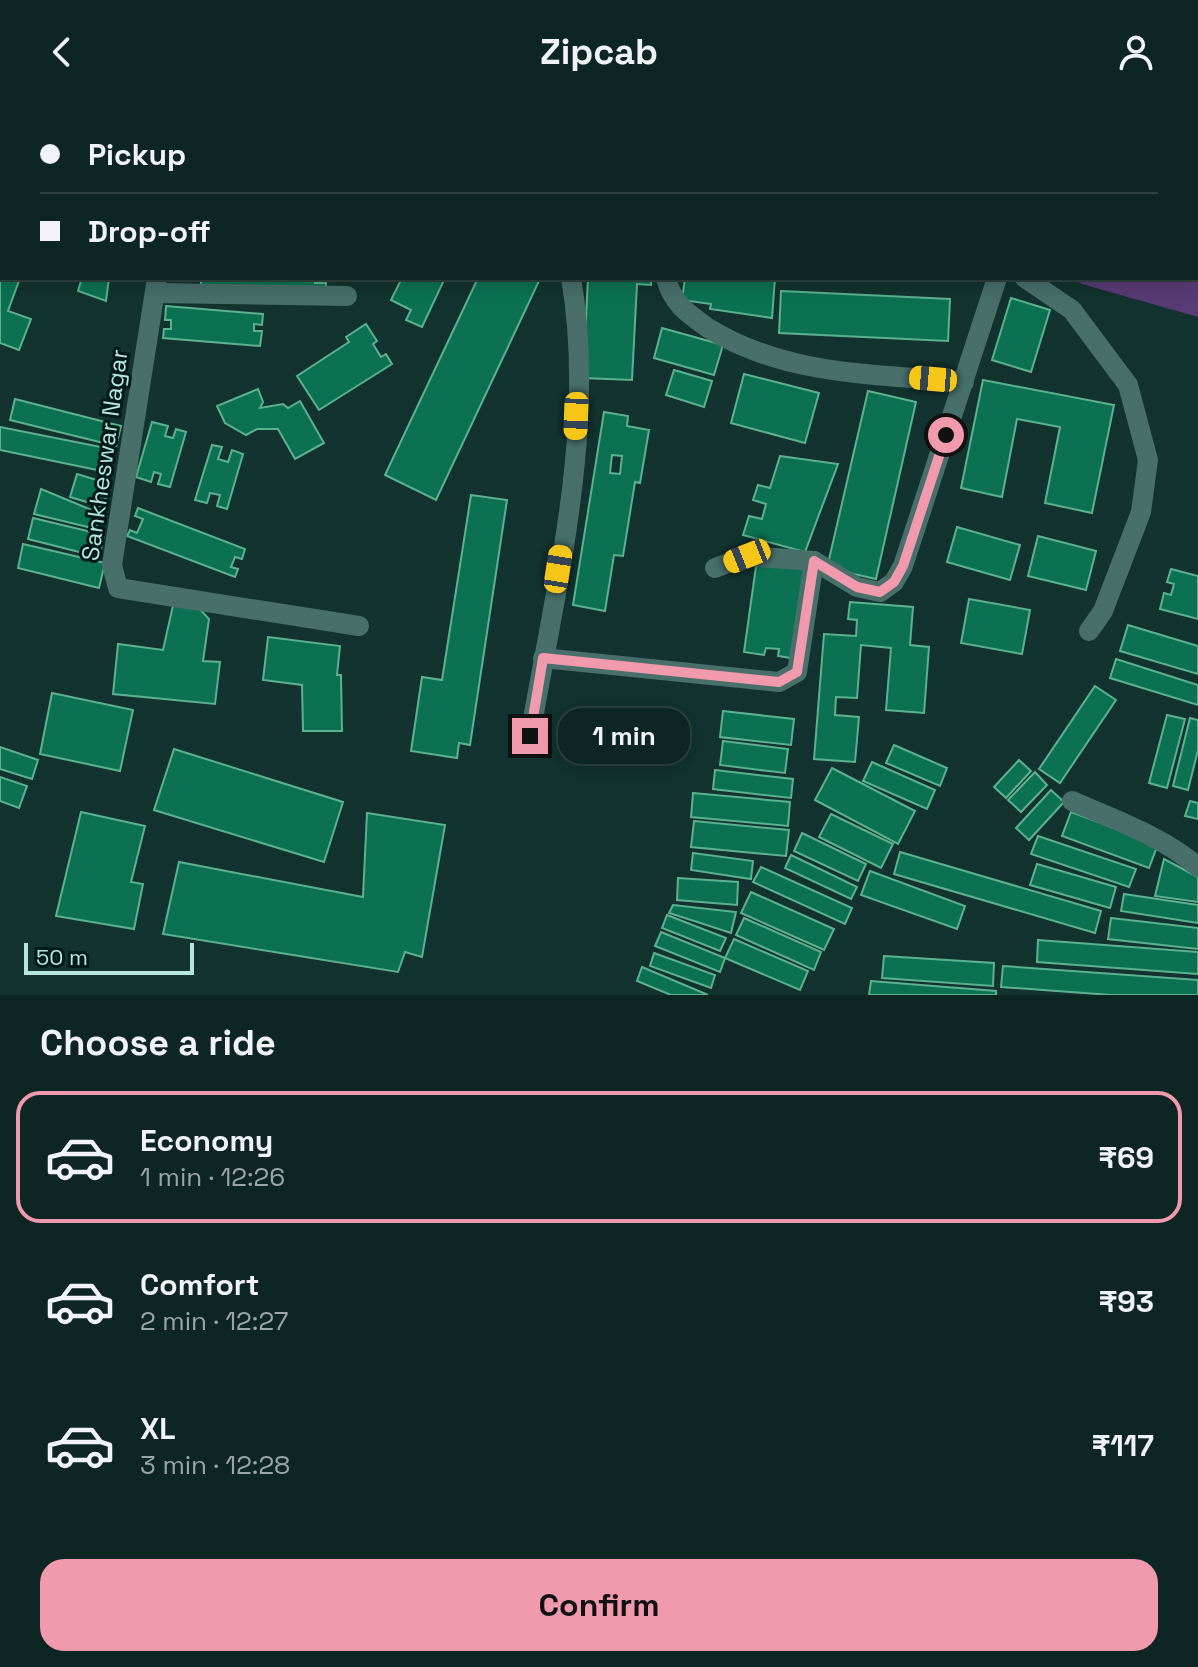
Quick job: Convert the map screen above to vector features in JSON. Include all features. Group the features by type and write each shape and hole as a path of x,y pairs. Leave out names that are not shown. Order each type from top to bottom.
{"street":[{"path":"530,736 574,479 578,322 571,280"},
{"path":"667,280 681,309 740,347 808,367 964,382"},
{"path":"715,568 747,556 814,561 857,587 880,592 894,582 903,566 996,280"},
{"path":"1028,280 1072,310 1128,385 1148,460 1141,512 1103,611 1089,631"},
{"path":"156,286 347,293"},
{"name":"Sankheswar Nagar","path":"156,286 112,565 118,588 359,626"},
{"path":"543,658 779,682 797,672 814,561"},
{"path":"1072,801 1159,840 1198,867"}],"shaded area":[{"path":"1075,280 1198,280 1198,317"}],"building":[{"path":"0,280 19,280 8,311 31,319 19,350 0,343"},
{"path":"81,280 109,280 106,301 78,291"},
{"path":"201,280 315,280 315,283 326,283 326,292 201,289"},
{"path":"401,280 444,280 422,327 406,320 411,310 391,300"},
{"path":"477,280 539,281 436,500 385,475"},
{"path":"588,280 651,280 651,285 637,284 632,380 583,378"},
{"path":"685,280 775,280 772,318 710,309 711,304 682,300"},
{"path":"781,291 950,299 948,341 779,333"},
{"path":"1011,298 1050,310 1031,372 992,360"},
{"path":"166,306 263,314 262,325 254,324 254,331 262,331 260,346 163,338 164,329 171,329 171,320 165,320"},
{"path":"366,324 377,341 373,344 381,357 386,354 392,364 319,410 297,376 349,342 346,337"},
{"path":"662,328 723,345 714,375 654,358"},
{"path":"674,370 712,381 704,407 666,395"},
{"path":"744,374 819,393 805,443 731,423"},
{"path":"983,380 1114,405 1092,513 1045,503 1060,427 1017,419 1002,497 961,488"},
{"path":"258,389 263,402 260,408 283,404 288,408 300,401 324,443 295,459 278,429 257,429 246,435 225,423 217,406"},
{"path":"868,391 916,402 876,579 827,568"},
{"path":"15,399 121,426 116,446 10,420"},
{"path":"604,412 628,416 627,426 649,430 640,483 635,482 623,556 614,555 605,611 573,605","holes":["612,455 622,456 620,474 610,473"]},
{"path":"152,422 168,426 165,436 173,438 176,429 186,432 170,487 158,484 161,474 154,472 151,482 136,477"},
{"path":"0,427 111,449 107,472 0,450"},
{"path":"212,445 222,447 218,459 228,462 232,450 243,454 227,509 217,506 220,495 210,493 207,503 195,500"},
{"path":"780,456 838,464 805,552 743,535 749,516 762,519 766,504 753,500 758,485 770,488"},
{"path":"77,474 110,484 103,507 70,497"},
{"path":"41,489 99,513 96,529 34,514"},
{"path":"471,495 507,500 470,745 459,743 457,758 411,751 422,677 442,680"},
{"path":"138,508 245,549 242,559 235,557 231,567 238,569 235,577 127,536 130,530 137,533 143,519 135,516"},
{"path":"33,518 104,535 99,557 28,539"},
{"path":"957,527 1020,545 1010,580 947,562"},
{"path":"1038,536 1096,551 1086,590 1028,576"},
{"path":"23,544 105,563 99,588 18,568"},
{"path":"757,559 810,566 797,659 778,656 779,649 766,648 764,655 744,652"},
{"path":"1171,569 1198,576 1198,619 1160,609 1164,593 1171,595 1174,584 1167,582"},
{"path":"969,599 1030,610 1022,654 961,643"},
{"path":"174,601 195,604 209,619 203,661 220,662 215,704 113,694 118,644 163,650"},
{"path":"850,602 913,607 910,645 929,647 924,713 886,710 891,648 861,645 857,698 836,697 835,715 859,717 855,762 814,759 824,634 856,636 857,620 848,619"},
{"path":"1128,625 1198,646 1198,674 1120,651"},
{"path":"268,637 340,646 337,675 341,675 342,731 303,731 302,685 263,680"},
{"path":"1116,659 1198,685 1198,705 1110,678"},
{"path":"1095,686 1116,700 1060,783 1039,769"},
{"path":"52,693 133,710 120,771 40,754"},
{"path":"723,711 794,719 791,745 720,737"},
{"path":"1167,715 1185,719 1167,788 1149,783"},
{"path":"1190,718 1198,720 1198,750 1188,790 1173,786"},
{"path":"723,741 788,749 785,773 720,765"},
{"path":"894,745 947,768 940,786 886,763"},
{"path":"0,747 38,760 32,779 0,769"},
{"path":"174,749 343,802 324,862 154,810"},
{"path":"1019,760 1031,771 1006,798 994,787"},
{"path":"872,762 935,790 927,809 863,781"},
{"path":"832,768 915,811 898,844 815,800"},
{"path":"715,770 793,779 791,798 713,789"},
{"path":"1035,772 1047,785 1021,812 1008,800"},
{"path":"0,777 27,786 19,808 0,801"},
{"path":"1051,790 1064,802 1029,840 1016,828"},
{"path":"693,793 790,802 788,826 691,817"},
{"path":"1190,801 1198,803 1198,819 1185,816"},
{"path":"81,812 145,826 131,882 143,884 134,929 56,916"},
{"path":"1071,812 1158,844 1149,868 1062,836"},
{"path":"367,813 445,825 422,957 405,952 398,972 163,934 179,862 363,897"},
{"path":"831,814 893,844 881,868 819,837"},
{"path":"694,821 789,830 786,856 691,847"},
{"path":"802,833 866,864 858,881 794,851"},
{"path":"1038,836 1136,869 1129,887 1031,854"},
{"path":"900,852 1101,911 1095,933 894,874"},
{"path":"693,853 753,861 751,879 691,870"},
{"path":"791,855 857,887 851,899 785,868"},
{"path":"1164,859 1198,877 1198,902 1155,896"},
{"path":"1037,864 1116,887 1110,908 1030,885"},
{"path":"761,867 852,908 845,924 753,882"},
{"path":"870,871 965,906 957,929 861,895"},
{"path":"678,878 738,882 737,905 677,900"},
{"path":"751,892 834,929 824,950 741,913"},
{"path":"1124,894 1198,905 1198,923 1121,911"},
{"path":"673,905 736,912 731,933 669,913"},
{"path":"667,915 726,938 720,951 662,928"},
{"path":"744,918 821,952 814,970 736,935"},
{"path":"1111,918 1198,928 1198,949 1108,939"},
{"path":"661,932 725,958 720,972 655,946"},
{"path":"734,939 808,971 800,990 725,958"},
{"path":"1038,940 1198,952 1198,974 1037,962"},
{"path":"654,953 715,975 711,988 650,966"},
{"path":"884,956 994,963 993,986 882,978"},
{"path":"1003,966 1198,980 1198,995 1111,995 1001,987"},
{"path":"642,967 708,995 671,995 637,981"},
{"path":"871,981 996,991 996,995 869,995"}],"route":[{"path":"530,736 543,658 779,682 797,672 814,561 857,587 880,592 894,582 903,566 946,435"}]}
